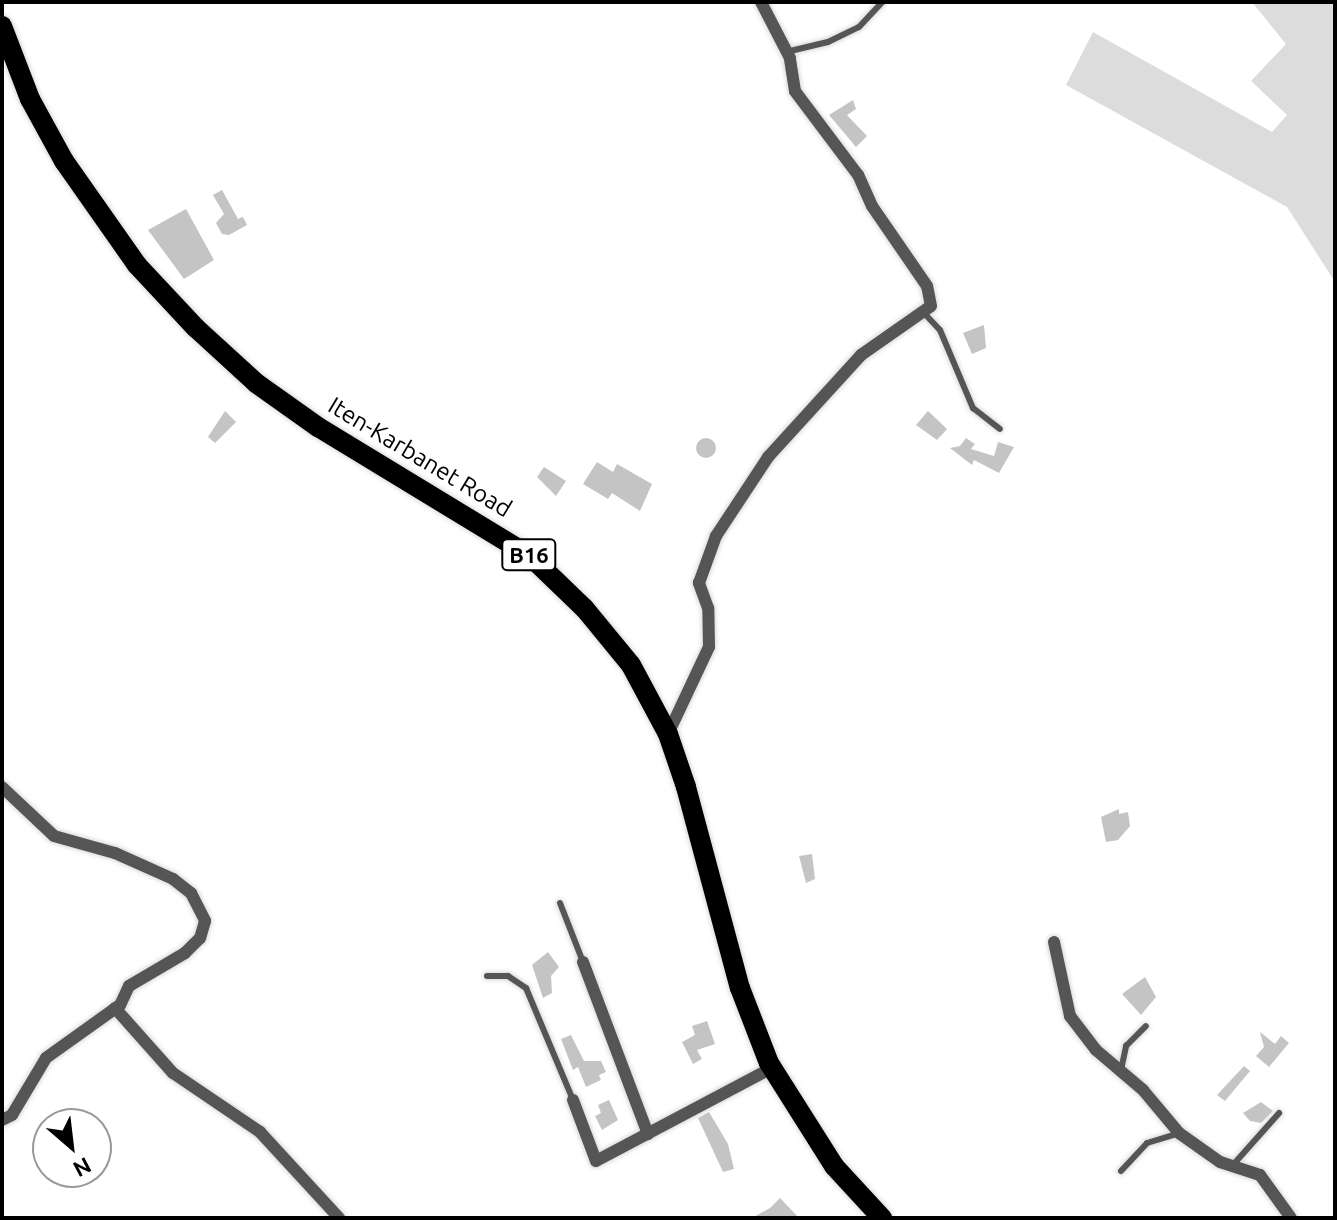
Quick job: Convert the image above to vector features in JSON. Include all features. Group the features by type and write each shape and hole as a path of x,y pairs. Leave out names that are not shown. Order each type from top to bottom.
{"main road":[{"name":"Iten-Karbanet Road","path":"2,26 30,99 64,161 137,265 176,307 256,383 318,427 530,556 585,609 631,665 668,734 740,988 772,1068 834,1166 882,1218"}],"street":[{"path":"668,734 709,647 708,608 699,583 716,536 768,457 861,355 931,306 927,286 872,206 858,175 795,91 786,52 761,2"},
{"path":"2,787 54,836 143,864 173,879 201,907 205,921 200,938 129,986 115,1008 46,1058 12,1115 2,1120"},
{"path":"1054,942 1070,1016 1096,1050 1121,1070 1179,1133 1232,1166 1260,1175 1291,1218"},
{"path":"583,962 648,1134"},
{"path":"115,1008 173,1073 260,1132 339,1218"},
{"path":"573,1100 596,1161 772,1068"}],"lane":[{"path":"786,52 828,42 859,27 882,2"},
{"path":"924,313 940,330 973,408 1000,429"},
{"path":"560,903 583,962"},
{"path":"487,976 508,976 526,988 573,1100"},
{"path":"1121,1070 1126,1046 1146,1026"},
{"path":"1232,1166 1279,1113"},
{"path":"1121,1171 1147,1143 1179,1133"}],"shaded area":[{"path":"1252,2 1335,2 1335,282 1287,207 1066,85 1093,32 1272,132 1287,115 1251,81 1286,44"}],"building":[{"path":"853,100 856,109 847,115 867,136 856,147 829,115"},
{"path":"222,190 238,219 243,217 247,225 229,235 222,234 216,223 224,214 213,195"},
{"path":"186,209 214,260 184,279 148,230"},
{"path":"984,325 986,348 972,354 963,333"},
{"path":"225,411 236,422 215,443 208,437"},
{"path":"928,411 947,429 937,440 916,425"},
{"path":"706,438 713,441 716,448 713,455 706,458 699,455 696,448 699,441"},
{"path":"966,438 975,444 971,449 994,456 998,442 1014,447 999,473 974,460 972,465 950,448 960,446"},
{"path":"597,462 613,472 617,464 652,484 640,511 612,493 608,499 583,484"},
{"path":"544,467 566,481 556,496 537,477"},
{"path":"1119,809 1119,814 1128,812 1130,826 1118,840 1106,842 1101,817"},
{"path":"812,854 815,879 806,883 799,856"},
{"path":"548,952 559,967 551,976 552,993 543,998 532,965"},
{"path":"1145,977 1156,997 1141,1015 1122,994"},
{"path":"707,1021 715,1044 697,1050 702,1059 693,1064 682,1042 695,1035 692,1026"},
{"path":"1260,1032 1275,1044 1281,1036 1289,1043 1269,1067 1256,1056 1264,1047"},
{"path":"571,1035 584,1061 601,1061 606,1072 599,1075 601,1080 586,1087 578,1067 573,1070 561,1039"},
{"path":"1244,1066 1250,1071 1225,1101 1217,1095"},
{"path":"609,1100 618,1120 602,1130 595,1116 601,1113 598,1105"},
{"path":"1261,1102 1273,1111 1261,1123 1250,1121 1243,1113"},
{"path":"709,1112 728,1144 734,1169 723,1172 698,1118"},
{"path":"780,1198 799,1218 752,1218 770,1208"}]}
